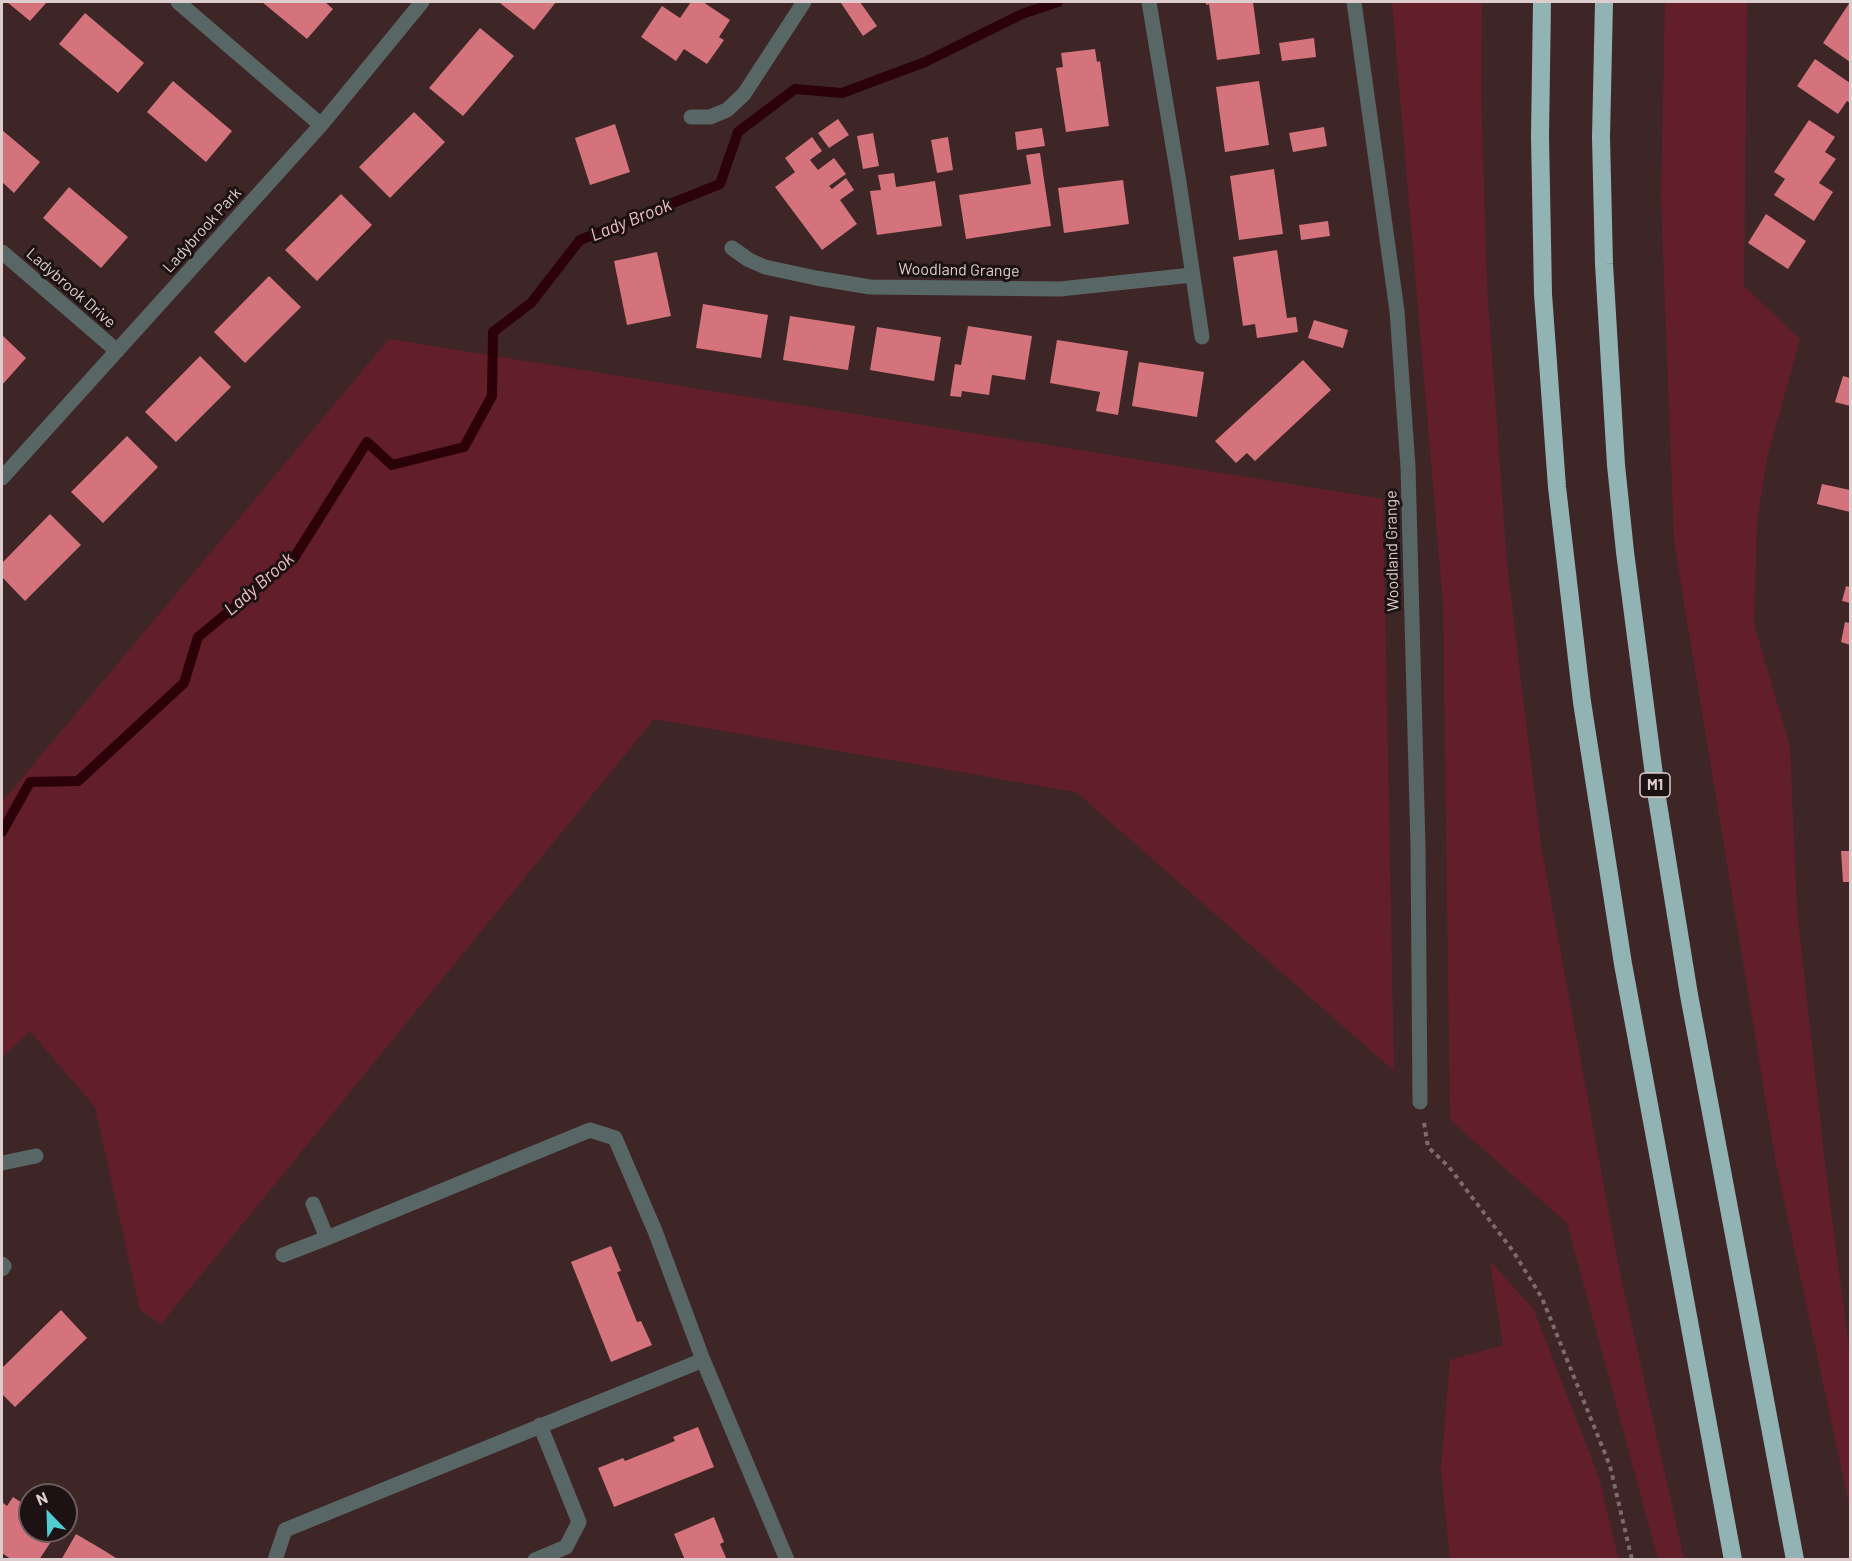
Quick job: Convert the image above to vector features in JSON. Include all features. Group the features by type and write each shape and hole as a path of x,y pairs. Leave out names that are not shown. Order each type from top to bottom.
{"highway":[{"path":"1542,2 1540,136 1543,294 1557,487 1582,702 1623,964 1733,1560"},
{"name":"M1","path":"1604,2 1601,137 1604,264 1616,465 1625,552 1657,798 1689,995 1795,1560"}],"street":[{"path":"178,2 321,125"},
{"name":"Ladybrook Park","path":"2,478 321,125 422,2"},
{"path":"691,117 710,117 727,110 744,94 804,2"},
{"path":"1149,2 1202,338"},
{"name":"Woodland Grange","path":"1354,2 1397,311 1408,467 1418,847 1420,1102"},
{"name":"Woodland Grange","path":"732,248 749,260 765,267 870,287 1060,289 1192,275"},
{"name":"Ladybrook Drive","path":"2,252 117,351"},
{"path":"283,1255 590,1130 615,1138 655,1231 703,1360 787,1560"},
{"path":"2,1162 36,1156"},
{"path":"313,1204 327,1238"},
{"path":"2,1264 4,1266 2,1269"},
{"path":"275,1560 285,1530 703,1360"},
{"path":"535,1560 566,1547 579,1522 540,1425"}],"path":[{"path":"1420,1102 1428,1147 1449,1167 1513,1251 1542,1298 1610,1466 1632,1560"}],"shaded area":[{"path":"1392,2 1482,2 1481,95 1487,287 1507,565 1541,846 1619,1268 1684,1559 1658,1559 1567,1223 1450,1120 1443,603"},
{"path":"1665,2 1747,2 1744,286 1800,339 1767,458 1757,522 1754,624 1790,747 1797,911 1825,1164 1850,1356 1850,1509 1776,1163 1674,541 1661,198"},
{"path":"389,339 1383,499 1394,1071 1076,792 654,719 161,1324 140,1310 95,1107 30,1031 2,1058 2,802"},
{"path":"1490,1261 1534,1310 1599,1478 1619,1559 1450,1559 1441,1469 1450,1360 1503,1345"}],"building":[{"path":"7,2 47,2 30,21"},
{"path":"262,2 325,2 333,9 307,39"},
{"path":"501,2 556,2 534,30"},
{"path":"691,2 703,2 730,20 719,37 724,40 707,64 684,49 676,61 641,37 662,6 680,18"},
{"path":"860,2 877,26 863,36 841,3"},
{"path":"1206,2 1253,2 1260,54 1217,60 1209,4 1206,5"},
{"path":"1850,2 1850,62 1823,43"},
{"path":"85,13 144,63 118,93 59,44"},
{"path":"480,28 514,56 463,116 429,88"},
{"path":"1314,38 1316,57 1282,61 1279,43"},
{"path":"1095,49 1097,62 1100,61 1109,126 1066,132 1056,68 1063,67 1061,53"},
{"path":"1815,59 1850,83 1850,103 1847,101 1838,114 1797,86"},
{"path":"173,81 232,131 206,162 147,112"},
{"path":"1259,81 1269,145 1225,152 1216,87"},
{"path":"414,112 445,142 390,198 359,167"},
{"path":"838,119 849,135 829,148 818,133"},
{"path":"1809,120 1835,137 1825,152 1836,159 1819,183 1833,192 1814,221 1774,195 1785,179 1774,172"},
{"path":"615,124 630,172 590,185 575,138"},
{"path":"1324,127 1327,146 1293,152 1289,133"},
{"path":"1042,128 1045,146 1017,150 1015,132"},
{"path":"2,130 40,162 14,193 2,182"},
{"path":"873,133 879,166 863,169 857,136"},
{"path":"812,137 822,151 810,160 818,170 834,158 846,174 829,186 832,189 846,178 854,190 840,200 857,224 822,250 775,187 795,172 785,158"},
{"path":"948,137 953,170 937,173 931,140"},
{"path":"1040,153 1051,226 966,239 959,195 1031,184 1026,155"},
{"path":"1274,169 1283,234 1239,240 1230,176"},
{"path":"894,173 896,187 935,181 942,226 877,235 870,191 881,190 878,175"},
{"path":"1123,180 1129,224 1064,233 1058,188"},
{"path":"69,187 128,237 101,268 43,218"},
{"path":"341,194 372,225 317,281 285,250"},
{"path":"1766,214 1806,241 1788,269 1748,243"},
{"path":"1328,221 1330,236 1301,240 1299,225"},
{"path":"1277,250 1287,318 1296,317 1298,332 1257,338 1255,324 1243,326 1233,257"},
{"path":"657,252 671,316 627,325 614,261"},
{"path":"269,276 301,307 245,363 214,332"},
{"path":"703,304 768,315 761,358 696,348"},
{"path":"790,316 855,326 848,370 783,360"},
{"path":"1314,320 1348,330 1343,348 1308,338"},
{"path":"968,326 1032,336 1025,380 992,375 989,395 962,391 961,397 950,396 955,364 961,365"},
{"path":"877,327 941,337 934,381 870,370"},
{"path":"2,335 26,358 2,385"},
{"path":"1057,340 1128,351 1118,415 1096,411 1100,392 1050,383"},
{"path":"200,356 231,387 176,442 145,412"},
{"path":"1303,360 1331,390 1255,461 1247,453 1236,463 1215,441"},
{"path":"1139,362 1204,372 1197,417 1132,406"},
{"path":"1843,376 1850,378 1850,406 1835,402"},
{"path":"127,436 158,467 103,523 71,492"},
{"path":"1822,484 1850,490 1850,512 1817,504"},
{"path":"50,514 81,545 25,601 2,577 2,563"},
{"path":"1846,586 1850,587 1850,603 1842,601"},
{"path":"1845,622 1850,623 1850,645 1841,642"},
{"path":"1841,851 1850,851 1850,882 1843,882"},
{"path":"611,1246 621,1271 617,1272 637,1322 641,1321 652,1345 611,1362 571,1262"},
{"path":"61,1310 87,1338 15,1407 2,1394 2,1368"},
{"path":"698,1427 714,1467 614,1507 598,1468 623,1458 625,1461 675,1441 673,1437"},
{"path":"13,1497 18,1500 18,1543 50,1543 39,1560 12,1560 2,1553 2,1502 7,1506"},
{"path":"714,1517 724,1542 720,1544 727,1560 685,1560 674,1534"},
{"path":"78,1535 119,1560 61,1560 71,1543 78,1543"}],"waterway":[{"name":"Lady Brook","path":"2,832 30,782 78,781 184,683 198,637 294,558 367,442 392,465 464,447 492,396 493,332 531,303 580,240 720,184 738,132 795,89 842,93 925,62 1022,14 1058,2"}]}
